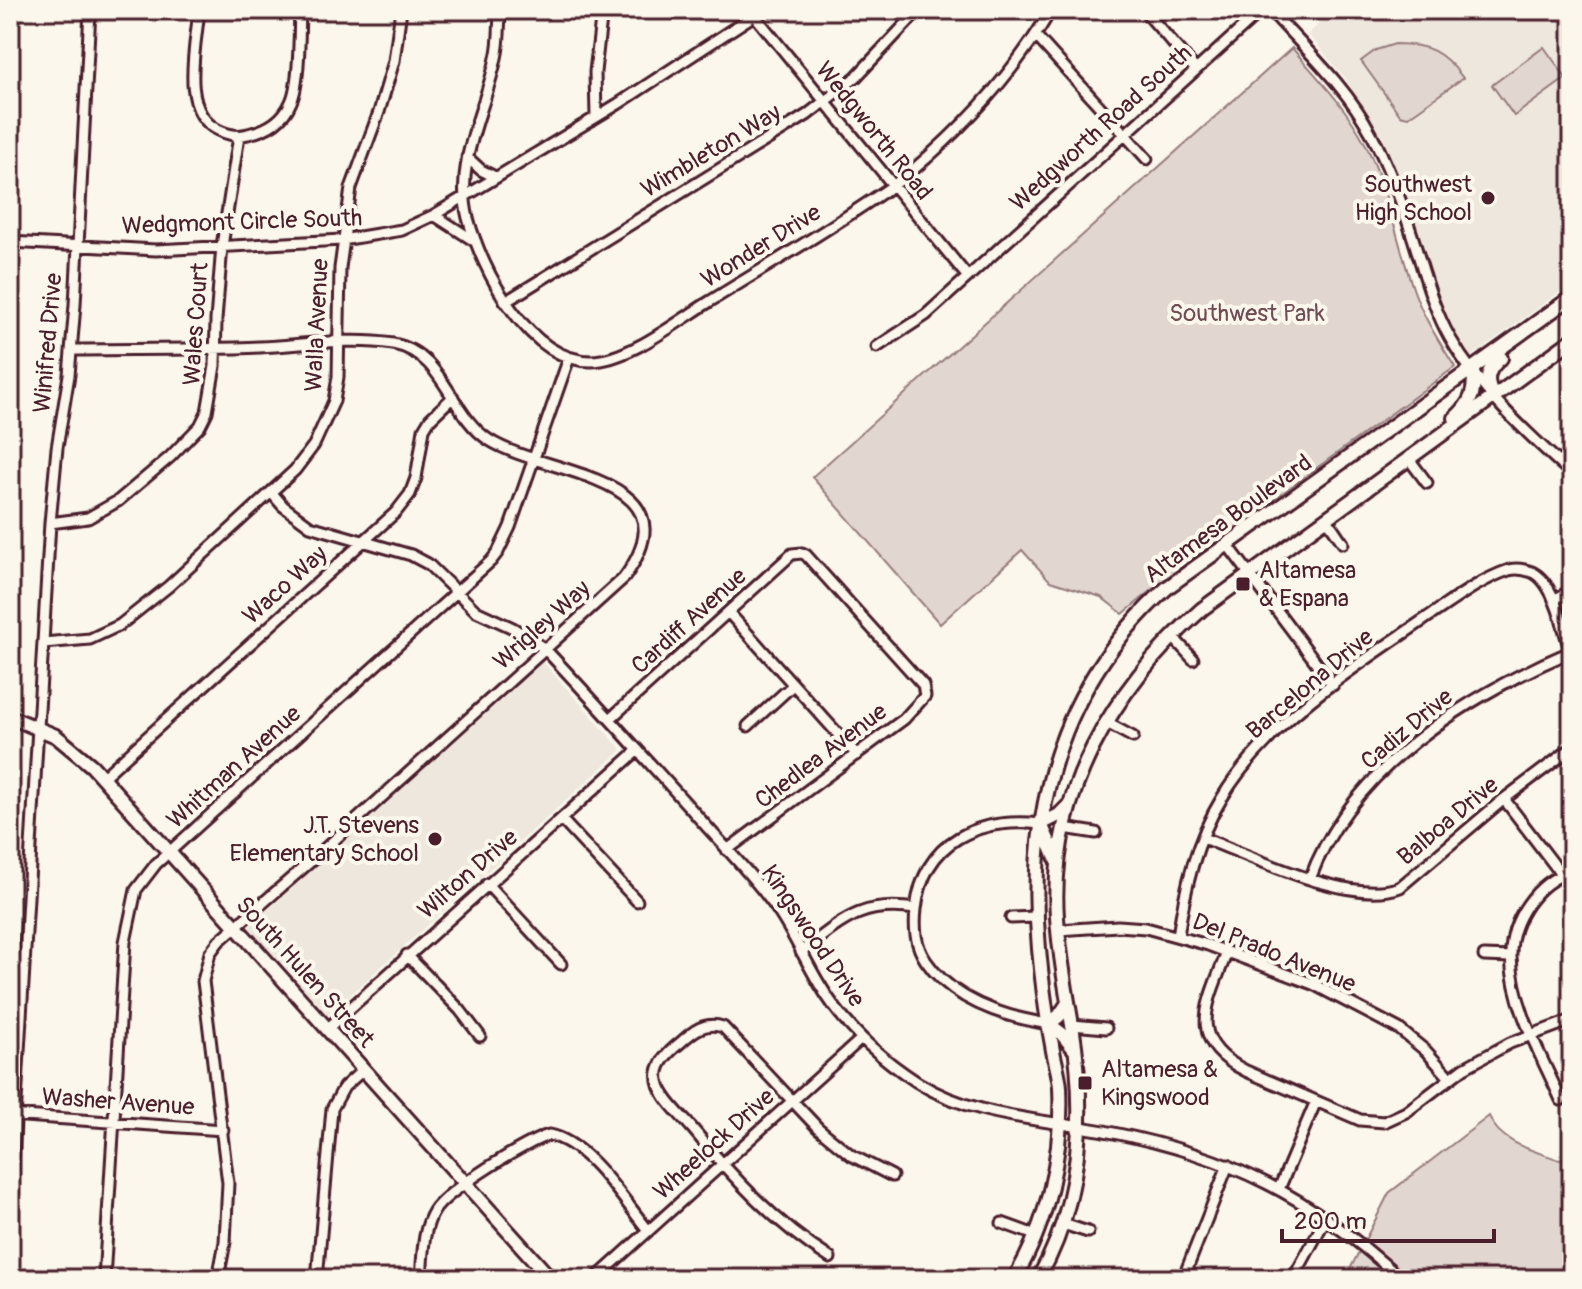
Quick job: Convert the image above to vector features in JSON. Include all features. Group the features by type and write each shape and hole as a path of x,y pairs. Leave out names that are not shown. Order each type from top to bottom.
{"main road":[{"name":"Altamesa Boulevard","path":"1018,1277 1047,1203 1060,1125 1060,1085 1039,949 1035,861 1050,783 1062,743 1092,676 1123,632 1168,587 1572,297"},
{"path":"1493,397 1487,378 1489,370 1518,337"},
{"path":"1038,1279 1063,1224 1078,1161 1080,1128 1076,1051 1058,930 1058,865 1070,803 1085,762 1105,722 1127,689 1172,636 1202,609 1571,343"},
{"path":"1434,440 1465,409 1473,396 1473,371"},
{"name":"South Hulen Street","path":"10,717 56,736 102,778 551,1279"},
{"path":"1058,865 1041,824 1059,815 1070,803"},
{"path":"1036,902 1046,925 1058,930"},
{"path":"1039,949 1048,935 1058,930"},
{"path":"1068,1003 1049,1024 1076,1051"}],"street":[{"name":"Winifred Drive","path":"10,1205 50,523 71,350 90,10"},
{"path":"199,10 193,98 205,120 216,129 239,136 272,125 290,106 295,90 300,10"},
{"name":"Walla Avenue","path":"43,643 90,639 120,625 169,586 295,470 314,445 327,418 338,377 342,240 351,188 394,61 401,10"},
{"path":"500,10 497,57 464,176 468,215 476,242 505,302 545,344 569,358"},
{"path":"596,117 595,72 602,10"},
{"name":"Wimbleton Way","path":"505,302 782,131 825,101 878,55 919,10"},
{"name":"Wonder Drive","path":"569,358 590,361 605,359 631,349 893,186 962,125 995,90 1036,36 1051,10"},
{"path":"1144,10 1196,70"},
{"name":"Wedgworth Road South","path":"877,347 926,315 1262,10"},
{"path":"1270,10 1345,93 1370,131 1385,162 1422,271 1449,336 1509,415 1572,474"},
{"name":"Wedgmont Circle South","path":"10,242 156,250 342,240 402,230 434,215 596,117 756,12"},
{"name":"Wedgworth Road","path":"756,12 967,276"},
{"path":"1036,36 1147,159"},
{"name":"Wales Court","path":"50,523 88,518 102,512 170,457 200,426 207,412 212,390 222,246 239,136"},
{"path":"467,157 481,170 495,177"},
{"path":"434,215 476,242"},
{"name":"Wrigley Way","path":"71,350 215,349 379,342 409,349 429,363 470,422 489,440 626,493 642,516 645,529 640,551 624,578 235,927 210,953 203,981 223,1130 228,1206 218,1279"},
{"name":"Whitman Avenue","path":"104,1279 129,912 136,890 143,878 169,853 498,552 510,527 569,358"},
{"name":"Waco Way","path":"102,778 396,512 410,494 420,462 424,429 453,397"},
{"path":"1409,459 1427,483"},
{"name":"Kingswood Drive","path":"271,492 290,512 310,526 411,555 428,564 476,611 513,628 545,649 772,902 822,989 860,1040 919,1083 948,1098 1010,1116 1176,1146 1228,1165 1279,1189 1326,1218 1401,1279"},
{"path":"1326,518 1343,543"},
{"path":"1227,544 1333,685"},
{"name":"Cardiff Avenue","path":"610,719 794,554 806,555 923,685"},
{"name":"Barcelona Drive","path":"1178,936 1184,897 1203,838 1227,790 1267,740 1333,685 1444,606 1503,572 1522,569 1537,575 1554,600"},
{"path":"1571,655 1554,600 1572,590"},
{"path":"729,613 857,755"},
{"path":"1172,636 1193,659"},
{"name":"Cadiz Drive","path":"1310,879 1316,861 1339,820 1409,748 1465,705 1508,680 1571,655"},
{"path":"748,726 793,685"},
{"name":"Chedlea Avenue","path":"727,850 904,719 925,696 923,685"},
{"path":"1105,722 1133,737"},
{"name":"Balboa Drive","path":"1203,838 1310,879 1362,892 1383,892 1400,887 1504,799 1572,748"},
{"name":"Wilton Drive","path":"327,1029 638,750"},
{"path":"1504,799 1567,873 1548,883 1523,912 1514,929 1511,957 1516,992 1561,1100"},
{"path":"561,819 637,901"},
{"path":"1041,824 1016,821 990,824 975,829 943,850 926,870 921,882 915,928 917,944 926,962 947,984 985,1008 1049,1024"},
{"path":"1064,828 1096,833"},
{"path":"487,884 561,964"},
{"path":"801,952 835,927 874,907 916,909"},
{"path":"1011,918 1036,917"},
{"name":"Del Prado Avenue","path":"1058,930 1118,926 1146,928 1227,952 1313,984 1399,1029 1426,1051 1450,1078"},
{"path":"1227,952 1205,1016 1204,1028 1212,1045 1228,1062 1360,1120 1384,1122 1406,1112 1450,1078 1510,1043 1572,1020"},
{"path":"407,955 460,1010 480,1036"},
{"path":"1484,956 1511,957"},
{"path":"1072,1025 1106,1028"},
{"path":"830,1258 778,1218 721,1165 673,1106 660,1085 657,1073 668,1053 704,1026 723,1027 791,1102 851,1155 892,1176"},
{"name":"Wheelock Drive","path":"595,1279 860,1040"},
{"path":"317,1279 332,1109 344,1087 363,1070"},
{"path":"1279,1189 1316,1101"},
{"name":"Washer Avenue","path":"13,1115 223,1130"},
{"path":"421,1279 433,1212 451,1192 542,1137 556,1136 589,1158 648,1230"},
{"path":"1183,1279 1228,1165"},
{"path":"1293,1279 1326,1218"},
{"path":"1002,1223 1035,1235"},
{"path":"1063,1224 1088,1232"},
{"path":"1567,1279 1572,1272"}],"shaded area":[{"name":"Southwest High School","path":"1334,10 1572,10 1572,283 1471,357 1435,291 1382,136 1345,78 1308,34"},
{"name":"J.T. Stevens Elementary School","path":"543,662 622,750 328,1015 249,927"}],"green space":[{"path":"1395,44 1434,51 1449,61 1463,78 1408,117 1400,115 1361,61 1376,50"},
{"path":"1544,47 1566,78 1514,116 1492,85"},
{"name":"Southwest Park","path":"1292,48 1341,106 1366,145 1381,181 1418,301 1455,367 1169,576 1123,614 1101,597 1050,581 1022,550 940,624 812,477"},
{"path":"1489,1116 1501,1133 1519,1145 1560,1160 1572,1153 1572,1256 1557,1279 1345,1279 1389,1193"}],"place":[{"name":"Southwest High School","path":"1488,198"},
{"name":"Altamesa & Espana","path":"1243,584"},
{"name":"J.T. Stevens Elementary School","path":"435,839"},
{"name":"Altamesa & Kingswood","path":"1085,1083"}]}
